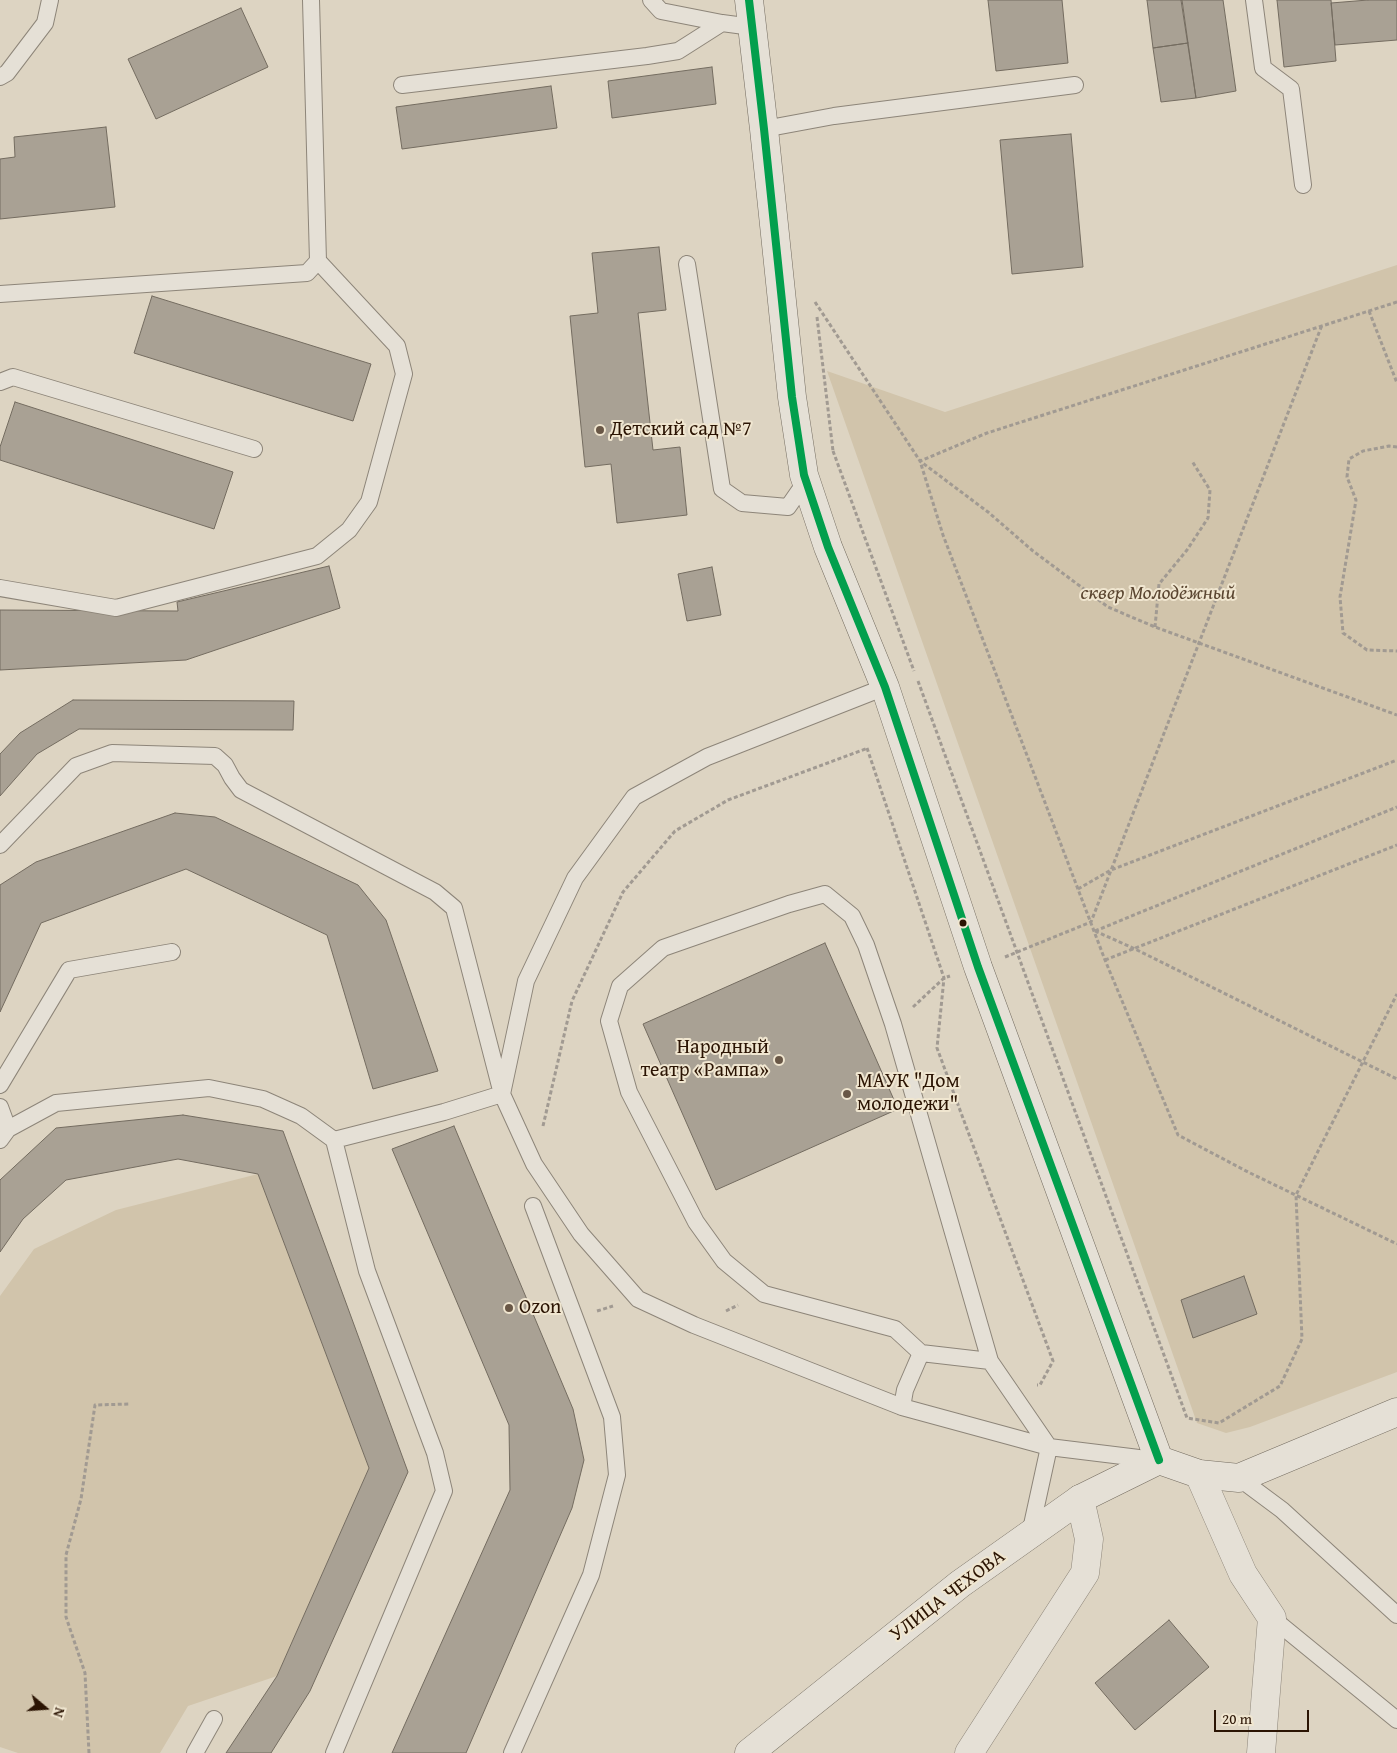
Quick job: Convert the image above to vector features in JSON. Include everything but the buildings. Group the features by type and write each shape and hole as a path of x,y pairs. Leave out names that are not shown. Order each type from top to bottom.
{"street":[{"path":"749,0 792,397 804,475 828,547 885,687 978,968 1159,1460 1199,1474 1239,1478 1397,1412"},
{"name":"УЛИЦА ЧЕХОВА","path":"749,1753 960,1584 1080,1499 1159,1460"},
{"path":"1199,1474 1243,1574 1272,1618 1261,1753"},
{"path":"969,1753 1084,1573 1089,1539 1080,1499"}],"lane":[{"path":"0,77 6,73 45,23 50,0"},
{"path":"0,588 116,608 317,556 349,530 369,502 404,374 397,346 318,261 311,0"},
{"path":"651,0 661,11 752,27"},
{"path":"1254,0 1264,68 1291,89 1303,185"},
{"path":"402,84 647,56 678,50 722,23"},
{"path":"764,129 834,116 1075,85"},
{"path":"0,294 307,273 318,261"},
{"path":"687,264 722,489 742,503 788,507 806,481"},
{"path":"0,382 13,377 254,449"},
{"path":"502,1094 526,981 575,878 634,797 707,757 885,687"},
{"path":"0,845 76,766 112,753 214,756 225,765 241,790 435,892 454,908 502,1094 534,1164 582,1234 638,1299 694,1325 902,1407 1049,1447 1159,1460"},
{"path":"990,1361 920,1353 894,1329 764,1294 724,1261 696,1222 629,1092 609,1021 620,986 663,948 789,904 825,894 852,916 866,945 894,1024 990,1361 1049,1447 1030,1534"},
{"path":"0,1085 69,970 172,952"},
{"path":"0,1106 4,1135 56,1103 209,1088 263,1099 301,1116 334,1140 367,1271 435,1453 444,1490 334,1753"},
{"path":"334,1140 444,1112 502,1094"},
{"path":"512,1753 591,1575 617,1475 612,1417 533,1206"},
{"path":"902,1407 905,1390 920,1353"},
{"path":"1239,1478 1282,1510 1397,1615"},
{"path":"1272,1618 1397,1720"},
{"path":"195,1753 214,1719"}],"path":[{"path":"815,302 920,461 943,535 1104,960 1178,1135 1248,1172 1397,1244"},
{"path":"920,461 987,433 1397,302"},
{"path":"1369,311 1397,383"},
{"path":"1016,952 1091,922 1322,325"},
{"path":"1397,447 1389,446 1363,451 1349,459 1347,477 1356,500 1340,597 1343,633 1367,650 1397,651"},
{"path":"833,450 1187,1418 1219,1423 1280,1386 1302,1339 1296,1195 1397,994"},
{"path":"920,461 988,512 1033,551 1108,607 1155,627 1397,715"},
{"path":"1155,627 1159,584 1187,550 1208,518 1210,490 1192,461"},
{"path":"534,1164 572,1001 623,892 675,831 728,800 901,735"},
{"path":"867,748 944,978 937,1048 1053,1361 1040,1385 1004,1380"},
{"path":"1078,889 1111,870 1397,760"},
{"path":"1094,931 1397,807"},
{"path":"1104,960 1397,845"},
{"path":"1094,931 1133,948 1397,1079"},
{"path":"894,1024 944,978"},
{"path":"694,1325 764,1294"},
{"path":"575,1317 638,1299"},
{"path":"89,1753 85,1673 66,1617 66,1555 81,1499 95,1405 130,1404"}],"green space":[{"name":"сквер Молодёжный","path":"1397,265 1397,1372 1250,1427 1226,1433 1197,1423 827,371 945,412"},
{"path":"258,1174 369,1468 277,1676 188,1706 160,1753 18,1753 0,1747 0,1296 34,1249 116,1210"}],"transit line":[{"path":"749,0 792,397 804,475 828,547 885,687 978,967 1159,1460"}],"place":[{"name":"Детский сад №7","path":"600,430"},
{"name":"Народный театр «Рампа»","path":"779,1060"},
{"name":"МАУК \"Дом молодежи\"","path":"847,1094"},
{"name":"Ozon","path":"509,1308"}]}
